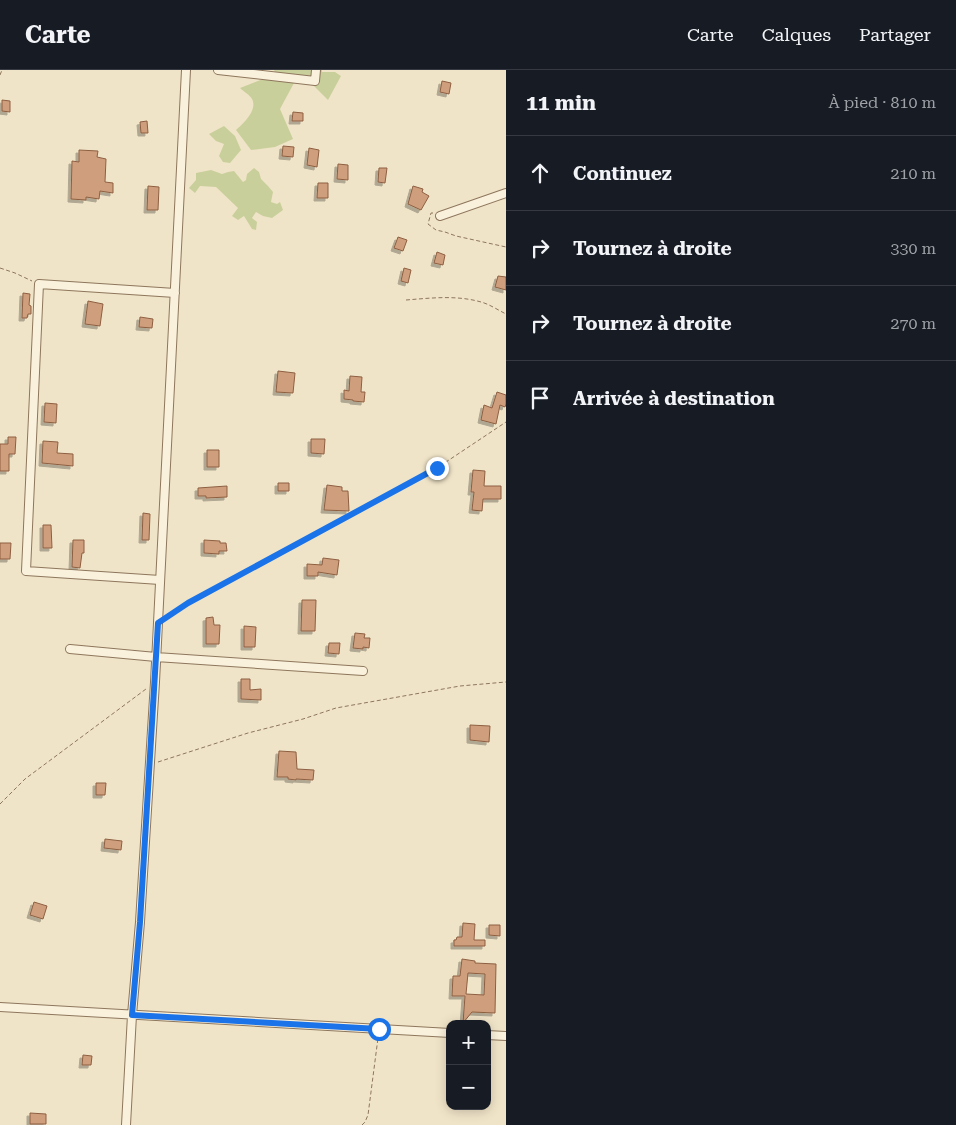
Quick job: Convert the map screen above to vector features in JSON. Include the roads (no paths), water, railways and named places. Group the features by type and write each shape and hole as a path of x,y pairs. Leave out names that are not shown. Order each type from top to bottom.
{"street":[{"path":"126,1125 155,682 186,70"},
{"path":"218,70 315,81 316,70"},
{"path":"440,216 506,193"},
{"path":"160,580 26,571 39,284 175,294"},
{"path":"70,649 363,672"},
{"path":"0,1008 446,1033"},
{"path":"491,1035 506,1036"}]}
